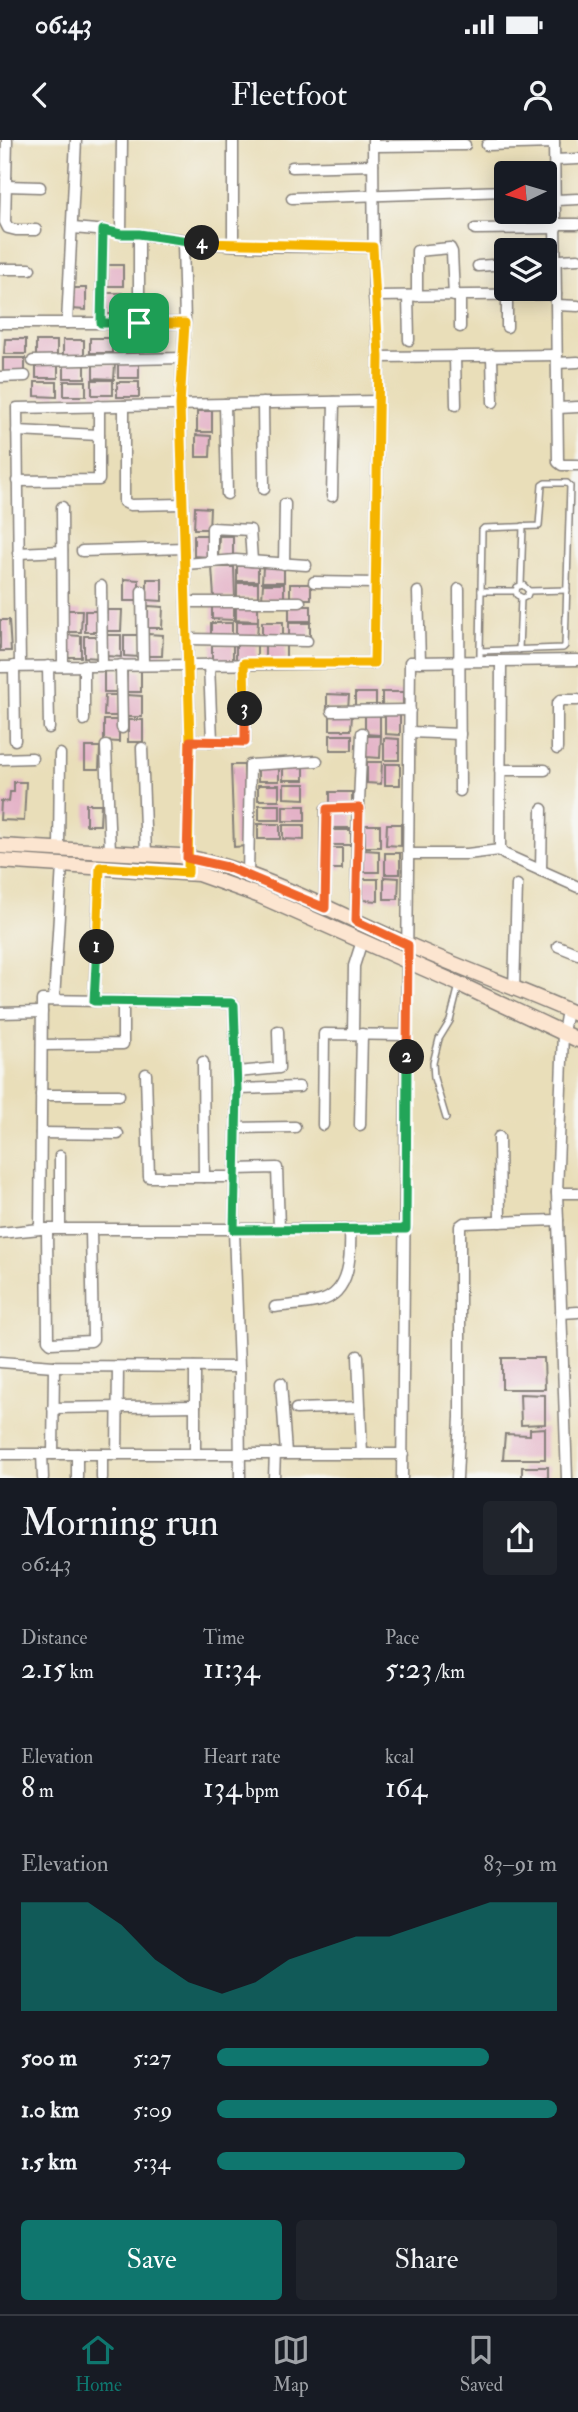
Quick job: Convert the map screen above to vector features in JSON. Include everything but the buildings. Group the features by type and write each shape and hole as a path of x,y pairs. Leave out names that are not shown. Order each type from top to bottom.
{"street":[{"path":"7,140 5,222 8,228 36,230"},
{"path":"67,323 76,140"},
{"path":"121,234 122,140"},
{"path":"233,140 233,245"},
{"path":"487,145 554,142 555,160 578,159"},
{"path":"0,667 374,663 379,357 374,296 373,143 465,145"},
{"path":"292,166 373,165"},
{"path":"6,186 40,187"},
{"path":"292,198 494,191"},
{"path":"557,194 578,200"},
{"path":"475,229 578,224"},
{"path":"554,238 556,226"},
{"path":"73,228 139,234 183,242 373,247"},
{"path":"101,323 103,230"},
{"path":"139,234 139,323"},
{"path":"183,242 185,323 180,405 190,741 188,873"},
{"path":"409,340 416,251 450,248 460,327"},
{"path":"557,260 578,259"},
{"path":"478,266 494,265"},
{"path":"0,269 30,269"},
{"path":"374,296 494,295"},
{"path":"557,299 578,306"},
{"path":"507,301 507,327"},
{"path":"556,301 558,462 562,465 578,465"},
{"path":"0,323 185,323"},
{"path":"379,357 492,355 578,362"},
{"path":"492,355 493,402"},
{"path":"455,356 456,405"},
{"path":"33,361 183,358"},
{"path":"0,377 25,376"},
{"path":"15,740 17,408 377,401"},
{"path":"332,496 334,402"},
{"path":"263,403 264,489"},
{"path":"225,404 228,494"},
{"path":"18,481 99,480 99,406"},
{"path":"124,406 124,502 130,506 183,504"},
{"path":"558,408 578,408"},
{"path":"17,431 99,435"},
{"path":"284,564 285,504"},
{"path":"62,507 63,666"},
{"path":"212,562 212,528 250,530 252,561"},
{"path":"82,551 185,548"},
{"path":"18,553 62,551"},
{"path":"185,564 236,560 306,565"},
{"path":"314,582 375,583"},
{"path":"101,586 102,665"},
{"path":"459,589 460,791"},
{"path":"142,591 143,664"},
{"path":"418,592 420,662"},
{"path":"186,601 300,602"},
{"path":"188,639 307,640"},
{"path":"402,1478 410,663 460,661 480,656 501,661 578,660"},
{"path":"501,661 500,850 504,855 578,887"},
{"path":"190,741 245,742 244,663"},
{"path":"209,664 212,741"},
{"path":"84,665 84,720"},
{"path":"121,665 122,728"},
{"path":"48,666 49,728"},
{"path":"557,749 556,704 578,700"},
{"path":"332,711 410,710"},
{"path":"410,732 460,734"},
{"path":"356,921 362,733"},
{"path":"106,746 110,852"},
{"path":"142,748 146,854"},
{"path":"59,849 60,754"},
{"path":"0,759 32,758"},
{"path":"248,876 250,765 317,761"},
{"path":"500,770 545,769"},
{"path":"325,908 327,809 359,808"},
{"path":"541,871 542,809"},
{"path":"0,846 146,854 187,858 227,867 514,990 573,1012 563,1033 557,1193 571,1475"},
{"path":"409,854 467,854 500,850"},
{"path":"0,861 198,874 260,896 578,1040"},
{"path":"54,1000 62,865"},
{"path":"94,1001 100,867"},
{"path":"514,990 517,885"},
{"path":"360,1125 354,966 362,941"},
{"path":"558,946 578,954"},
{"path":"91,1230 93,1339 51,1343 48,1340 43,1229 42,1000 231,1003 236,1009 234,1230 240,1478"},
{"path":"42,1045 123,1044 123,1001"},
{"path":"0,1013 42,1012"},
{"path":"237,1072 279,1068 278,1031"},
{"path":"323,1125 324,1034 407,1035"},
{"path":"203,1062 204,1177"},
{"path":"146,1074 149,1177 204,1177 277,1168 279,1228"},
{"path":"237,1089 299,1087"},
{"path":"41,1095 118,1095"},
{"path":"236,1128 295,1127"},
{"path":"41,1133 118,1134"},
{"path":"499,1137 500,1222"},
{"path":"60,1156 60,1229"},
{"path":"557,1193 578,1193"},
{"path":"457,1478 460,1418 460,1226 464,1223 558,1220"},
{"path":"0,1233 43,1229 406,1229"},
{"path":"275,1307 317,1302 334,1293 350,1264 350,1229"},
{"path":"561,1313 578,1312"},
{"path":"358,1356 362,1454"},
{"path":"0,1362 54,1366 239,1367"},
{"path":"43,1478 53,1408 54,1366"},
{"path":"117,1454 118,1367"},
{"path":"195,1367 195,1454"},
{"path":"274,1478 280,1453 281,1383"},
{"path":"53,1408 195,1406"},
{"path":"296,1409 360,1407"},
{"path":"0,1454 403,1454"},
{"path":"77,1454 78,1478"},
{"path":"102,1454 102,1478"}],"lane":[{"path":"543,484 569,484 564,648 519,650 480,656 482,530 523,526 540,524 543,484"},
{"path":"516,591 521,585 523,526"},
{"path":"521,585 527,586 529,591"},
{"path":"529,591 567,590"},
{"path":"481,591 516,591"},
{"path":"516,591 520,598 519,650"},
{"path":"520,598 527,596 529,591"},
{"path":"446,1118 434,1078 433,1063 439,1039 450,1021 459,984"}],"route":[{"path":"139,323 101,323 103,230 183,242 373,247 379,357 374,663 244,663 245,742 190,741 189,799 187,858 227,867 325,908 327,809 359,808 356,921 408,945 406,1229 234,1230 237,1089 234,1005 94,1001 100,867 188,873 187,858 190,741 180,405 185,323 139,323"}]}
